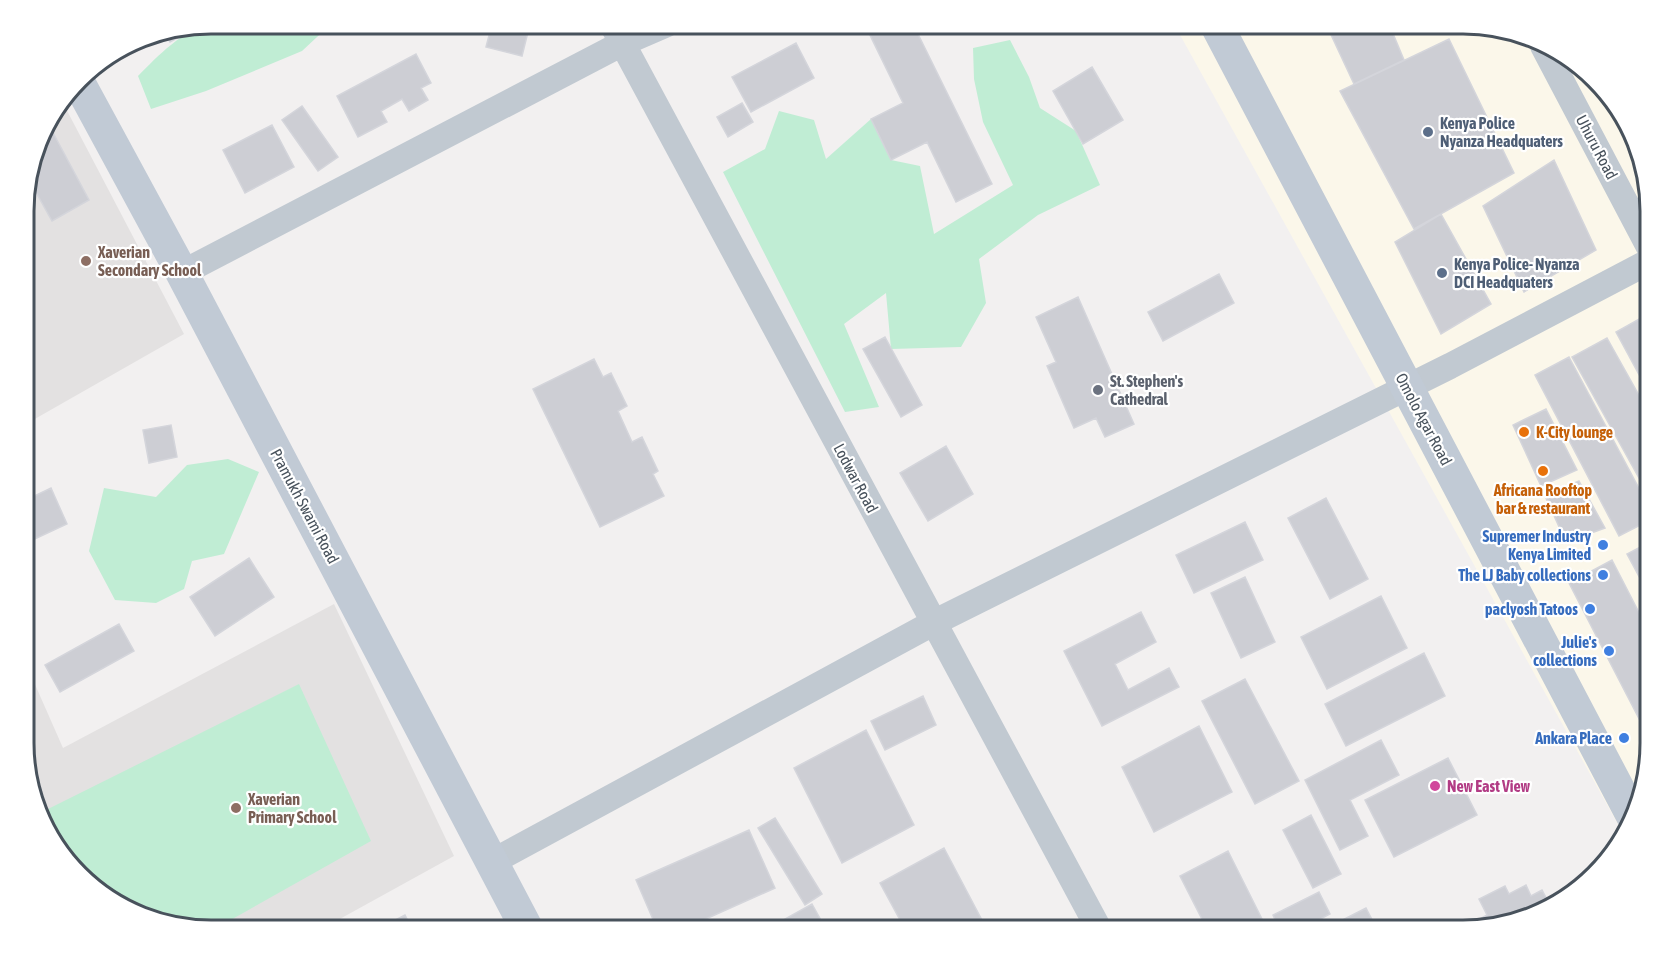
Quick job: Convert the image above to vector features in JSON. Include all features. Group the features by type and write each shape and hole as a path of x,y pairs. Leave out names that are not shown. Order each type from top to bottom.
{"main road":[{"name":"Omolo Agar Road","path":"1221,34 1628,807"},
{"name":"Pramukh Swami Road","path":"83,90 182,273 522,920"}],"street":[{"path":"182,273 617,34"},
{"name":"Lodwar Road","path":"617,34 1094,920"},
{"name":"Uhuru Road","path":"1549,57 1639,228"},
{"path":"492,862 933,622 1408,388 1639,267"}],"shaded area":[{"path":"1180,34 1462,34 1485,36 1530,48 1551,58 1588,86 1616,123 1630,155 1639,200 1639,755 1630,800 1619,826"},
{"name":"Xaverian Secondary School","path":"67,110 184,334 34,419 34,212 36,189 48,144"},
{"name":"Xaverian Primary School","path":"334,604 454,856 338,920 212,920 189,919 166,914 123,897 104,884 78,860 58,832 48,811 36,766 34,682 63,748"}],"green space":[{"path":"212,34 320,34 302,51 206,91 151,109 138,76 181,38"},
{"path":"1010,40 1029,77 1040,108 1076,131 1100,185 1038,215 979,259 986,303 961,347 891,349 886,293 844,324 879,407 845,412 723,172 765,149 779,111 814,120 826,159 871,119 891,160 920,166 934,234 1013,185 983,122 974,79 973,48"},
{"path":"228,459 259,472 224,554 192,561 184,589 156,603 115,600 89,551 104,488 156,497 187,465"},
{"path":"299,684 371,841 231,920 189,919 144,907 104,884 86,869 64,842 47,809"}],"building":[{"path":"489,34 528,34 522,56 486,47"},
{"path":"869,34 918,34 992,184 956,202 927,142 891,160 871,119 903,103"},
{"path":"1331,34 1393,34 1404,60 1354,84"},
{"name":"Kenya Police Nyanza Headquaters","path":"1449,39 1514,173 1414,229 1340,91"},
{"path":"796,43 814,78 751,112 732,77"},
{"path":"416,54 431,83 421,88 428,100 409,111 402,99 381,111 387,122 358,137 337,96"},
{"path":"1092,67 1123,120 1083,144 1053,91"},
{"path":"742,103 753,122 728,137 717,117"},
{"path":"302,106 338,157 318,171 282,120"},
{"path":"272,125 294,167 245,193 223,150"},
{"path":"53,133 89,200 52,221 36,192 44,155"},
{"path":"1554,160 1596,250 1524,292 1483,206"},
{"name":"Kenya Police- Nyanza DCI Headquaters","path":"1441,214 1491,304 1441,334 1395,242"},
{"path":"1219,274 1234,303 1163,341 1148,312"},
{"path":"1078,297 1134,424 1105,437 1096,418 1074,428 1047,366 1056,362 1036,317"},
{"path":"1639,319 1639,375 1616,332"},
{"path":"885,337 922,405 901,417 863,349"},
{"path":"1607,338 1639,395 1639,478 1572,357"},
{"path":"1569,357 1639,488 1639,526 1619,536 1535,375"},
{"path":"594,359 603,377 611,373 627,406 618,411 632,442 642,437 658,471 653,474 664,496 600,527 533,389"},
{"path":"1546,409 1577,470 1541,486 1513,425"},
{"path":"171,425 177,457 149,463 143,430"},
{"path":"946,446 973,494 928,521 900,473"},
{"path":"1579,481 1605,528 1566,542 1545,496"},
{"path":"51,488 67,524 34,539 34,496"},
{"path":"1326,498 1368,579 1330,599 1288,518"},
{"path":"1245,522 1263,560 1194,593 1176,555"},
{"path":"1639,548 1639,576 1627,554"},
{"path":"249,558 274,597 215,636 190,597"},
{"path":"1612,560 1639,613 1639,719 1569,583"},
{"path":"1245,577 1275,642 1241,658 1211,593"},
{"path":"1381,596 1407,648 1327,689 1301,637"},
{"path":"1141,612 1156,642 1115,664 1128,690 1169,668 1179,687 1102,726 1064,651"},
{"path":"119,624 134,651 60,692 45,665"},
{"path":"1424,653 1445,696 1346,746 1325,704"},
{"path":"1245,679 1299,781 1255,804 1202,701"},
{"path":"923,696 936,725 885,750 871,721"},
{"path":"1199,726 1232,792 1154,832 1122,767"},
{"path":"866,730 914,825 842,863 794,768"},
{"path":"1381,740 1399,775 1350,800 1368,836 1340,850 1305,780"},
{"path":"1448,758 1477,815 1394,857 1365,800"},
{"path":"1311,815 1341,874 1313,888 1283,830"},
{"path":"775,818 822,894 805,905 758,828"},
{"path":"749,830 775,888 704,920 653,920 636,880"},
{"path":"944,848 982,920 900,920 880,883"},
{"path":"1228,851 1262,920 1202,920 1180,876"},
{"path":"1526,885 1531,896 1542,890 1547,899 1519,911 1480,919 1487,915 1479,899 1505,886 1509,894"},
{"path":"1319,892 1330,914 1319,920 1275,920 1273,915"},
{"path":"812,904 821,920 783,920"},
{"path":"1366,908 1372,920 1343,920"},
{"path":"405,915 408,920 395,920"}],"place":[{"name":"Kenya Police Nyanza Headquaters","path":"1428,132"},
{"name":"Xaverian Secondary School","path":"86,261"},
{"name":"Kenya Police- Nyanza DCI Headquaters","path":"1442,273"},
{"name":"St. Stephen's Cathedral","path":"1098,390"},
{"name":"K-City lounge","path":"1524,432"},
{"name":"Africana Rooftop bar & restaurant","path":"1543,471"},
{"name":"Supremer Industry Kenya Limited","path":"1603,545"},
{"name":"The LJ Baby collections","path":"1603,575"},
{"name":"paclyosh Tatoos","path":"1590,609"},
{"name":"Julie's collections","path":"1609,651"},
{"name":"Ankara Place","path":"1624,738"},
{"name":"New East View","path":"1435,786"},
{"name":"Xaverian Primary School","path":"236,808"}]}
